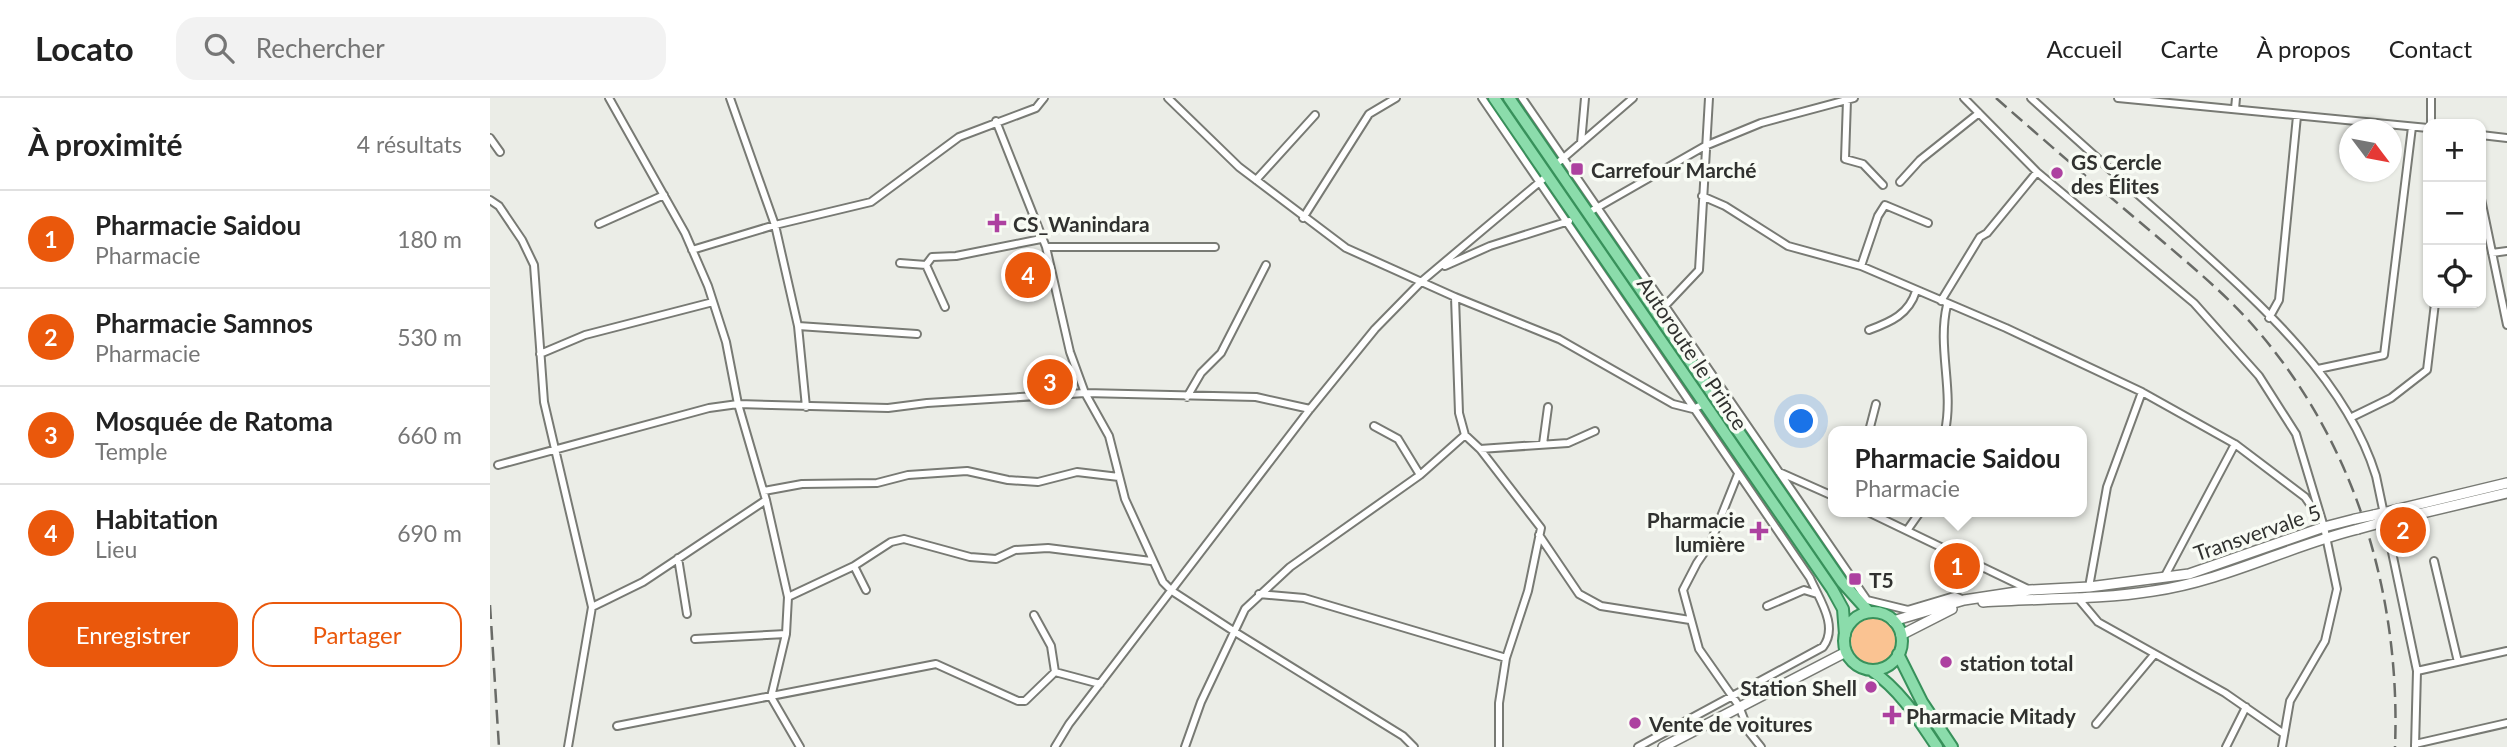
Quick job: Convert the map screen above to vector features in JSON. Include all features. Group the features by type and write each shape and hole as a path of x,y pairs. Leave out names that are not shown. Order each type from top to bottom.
{"main road":[{"name":"Autoroute le Prince","path":"1494,98 1548,175 1572,219 1704,404 1772,513 1843,609 1844,635"},
{"name":"Autoroute le Prince","path":"1509,98 1559,161 1869,612"},
{"name":"Transvervale 5","path":"2385,517 2507,483"},
{"name":"Transvervale 5","path":"1893,621 1964,600 2029,590 2089,587 2189,574 2375,519 2507,493"},
{"name":"Transvervale 5","path":"1901,635 1949,609 1985,601 2154,592 2198,581 2325,532"},
{"path":"1871,670 1887,666 1898,654 1901,635 1893,621 1878,613 1869,612 1853,620 1844,635 1846,652 1856,665 1871,670 1898,691 1937,747"},
{"path":"1663,747 1736,702 1846,652"},
{"path":"1898,654 1922,702 1952,747"}],"street":[{"path":"609,98 692,250 726,342 738,404 764,491 788,597 786,634 771,697 800,747"},
{"path":"730,98 775,225 798,326 806,407"},
{"path":"692,250 775,225 871,202 959,137 1036,107 1044,98"},
{"path":"1168,98 1256,180 1346,248 1410,278 1559,339 1673,404 1693,410 1704,404"},
{"path":"1303,218 1369,114 1396,98"},
{"path":"1482,98 1538,182 1572,219 1693,410 1738,474 1772,513 1810,578 1831,628 1830,638 1823,647 1736,702 1638,747"},
{"path":"1522,98 1559,161 1633,98"},
{"path":"1581,143 1585,98"},
{"path":"1664,307 1699,270 1709,98"},
{"path":"1964,98 2037,172 2194,303 2259,376 2296,434 2325,532 2337,589 2325,641 2290,701 2281,747"},
{"path":"2031,98 2244,290 2318,369 2352,417 2366,445 2385,517 2417,671 2415,746 2507,723"},
{"path":"2118,98 2423,126"},
{"path":"2235,109 2236,98"},
{"path":"2430,119 2431,98"},
{"path":"1883,185 1863,164 1845,159 1851,99 1761,123 1705,146 1592,210 1664,307 1777,471 1834,562 1867,600 1908,610 1955,596 1964,600"},
{"path":"1900,181 1920,160 1979,113"},
{"path":"1256,180 1314,114"},
{"path":"2269,318 2279,300 2297,116"},
{"path":"996,121 1014,160 1046,247 1070,352 1085,393 1109,436 1119,477 1151,561 1172,591 1403,736 1414,747"},
{"path":"2318,369 2385,355 2412,127"},
{"path":"2486,136 2507,138"},
{"path":"490,138 500,152"},
{"path":"1946,426 1950,401 1943,343 1944,303 1980,237 1987,233 2037,172"},
{"path":"1055,747 1310,409 1375,329 1422,281 1548,175"},
{"path":"599,223 664,195"},
{"path":"1702,196 1726,206 1788,246 1861,266 2006,328 2142,392 2235,444 2305,498 2325,532"},
{"path":"490,200 499,206 523,240 534,265 544,402 558,451 592,607 568,747"},
{"path":"1861,266 1878,216 1885,205 1928,223"},
{"path":"1438,269 1490,246 1572,219"},
{"path":"2486,224 2507,325"},
{"path":"926,265 932,257 956,256 1041,239"},
{"path":"1046,247 1215,247"},
{"path":"2492,253 2507,251"},
{"path":"900,263 926,265"},
{"path":"926,265 945,307"},
{"path":"1187,397 1201,373 1221,353 1266,265"},
{"path":"1869,330 1894,320 1903,313 1913,303 1916,290"},
{"path":"1455,297 1460,413 1465,435 1480,449 1541,528 1528,591 1506,658 1499,702 1499,747"},
{"path":"540,354 585,335 713,302"},
{"path":"2352,417 2391,398 2427,370 2434,308"},
{"path":"798,326 917,334"},
{"path":"2089,587 2107,487 2142,392"},
{"path":"498,465 558,451 709,408 738,404 888,408 939,402 1085,393 1256,397 1310,409"},
{"path":"1870,426 1876,404"},
{"path":"1543,444 1548,407"},
{"path":"1374,426 1398,439 1420,475"},
{"path":"1480,449 1568,443 1595,430"},
{"path":"1187,746 1245,609 1290,567 1420,475 1465,435"},
{"path":"2166,575 2235,444"},
{"path":"764,491 802,484 877,483 908,475 967,471 1008,480 1038,482 1077,472 1119,477"},
{"path":"1777,471 1828,494"},
{"path":"1738,474 1710,544 1683,590 1699,649 1736,702 1749,732 1762,747"},
{"path":"592,607 643,582 766,500"},
{"path":"1880,517 2029,590"},
{"path":"1908,529 1916,517"},
{"path":"1539,535 1579,594 1601,606 1689,620"},
{"path":"788,597 854,566 891,542 904,539 970,557 996,559 1015,550 1048,548 1151,561"},
{"path":"678,558 687,614"},
{"path":"2434,561 2458,662"},
{"path":"854,566 866,590"},
{"path":"1767,606 1804,590 1817,594"},
{"path":"1259,594 1304,598 1506,658"},
{"path":"2077,596 2098,622 2153,656 2246,706 2284,734"},
{"path":"1034,615 1051,646 1055,672"},
{"path":"695,639 786,634"},
{"path":"2417,671 2507,651"},
{"path":"2096,724 2153,656"},
{"path":"617,726 936,664 1017,701 1025,701 1055,672"},
{"path":"1055,672 1100,684"},
{"path":"2226,747 2246,706"}],"shaded area":[{"path":"1874,618 1890,625 1897,641 1890,657 1874,664 1858,657 1851,641 1858,625"}],"railway":[{"path":"1996,98 2226,297 2286,367 2317,416 2343,467 2364,520 2379,575 2390,632 2395,689 2395,747"},
{"path":"490,605 499,747"}],"place":[{"name":"Carrefour Marché","path":"1577,169"},
{"name":"GS Cercle des Élites","path":"2057,173"},
{"name":"CS_Wanindara","path":"997,223"},
{"name":"Habitation","path":"1028,275"},
{"name":"Mosquée de Ratoma","path":"1050,382"},
{"name":"Pharmacie Samnos","path":"2403,530"},
{"name":"Pharmacie lumière","path":"1759,531"},
{"name":"Pharmacie Saidou","path":"1957,566"},
{"name":"T5","path":"1855,579"},
{"name":"station total","path":"1946,662"},
{"name":"Station Shell","path":"1871,687"},
{"name":"Pharmacie Mitady","path":"1892,715"},
{"name":"Vente de voitures","path":"1635,723"}]}
